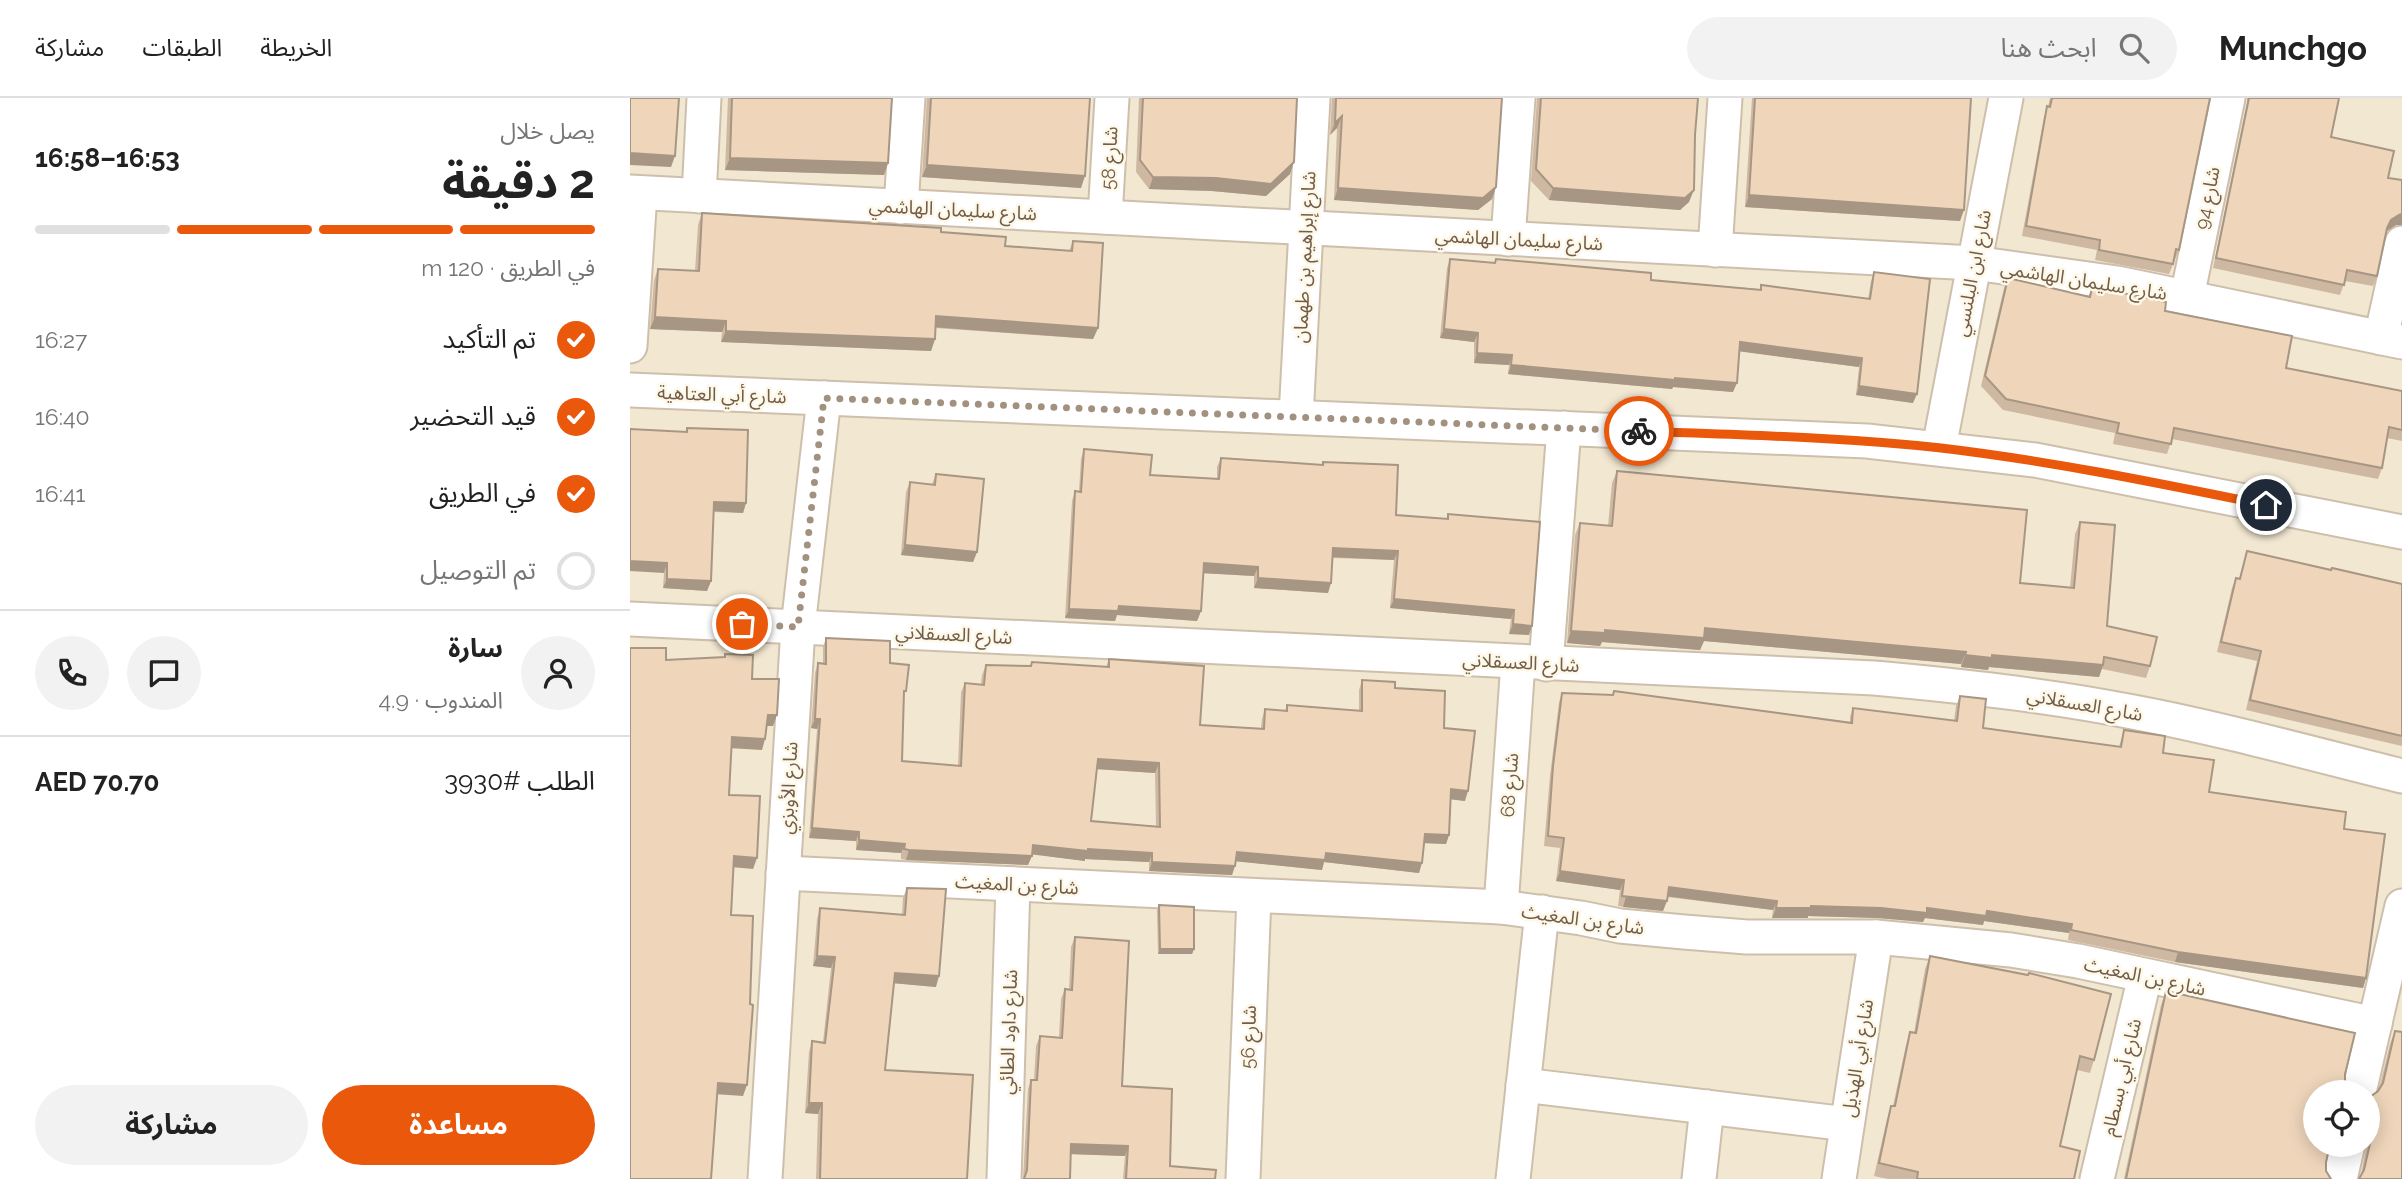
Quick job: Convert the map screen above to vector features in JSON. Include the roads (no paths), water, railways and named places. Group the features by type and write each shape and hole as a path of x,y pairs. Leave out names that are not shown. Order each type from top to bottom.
{"street":[{"path":"699,195 704,98"},
{"path":"901,207 908,98"},
{"name":"شارع 58","path":"1105,217 1112,98"},
{"name":"شارع إبراهيم بن طهمان","path":"1296,416 1313,98"},
{"path":"1508,239 1518,98"},
{"path":"1715,250 1725,98"},
{"name":"شارع ابن البلنسي","path":"1938,448 2006,98"},
{"name":"شارع 94","path":"2187,297 2228,98"},
{"path":"630,346 635,192"},
{"name":"شارع سليمان الهاشمي","path":"635,192 1974,263 2187,297 2392,340"},
{"path":"2392,340 2402,243"},
{"name":"شارع أبي العتاهية","path":"630,390 1855,441 2035,460 2402,532"},
{"name":"شارع الأوبزي","path":"765,1179 798,627 824,398"},
{"name":"شارع 68","path":"1501,907 1564,428"},
{"name":"شارع العسقلاني","path":"630,619 1874,678 2047,697 2132,712 2218,730 2402,776"},
{"name":"شارع بن المغيث","path":"783,873 1501,907 1620,926 1684,932 1747,937 1876,937 2011,950 2078,961 2375,1024"},
{"name":"شارع داود الطائي","path":"1004,1179 1013,884"},
{"name":"شارع 56","path":"1243,1179 1254,895"},
{"path":"2363,1080 2402,906"},
{"path":"1513,1179 1542,912"},
{"name":"شارع أبي الهذيل","path":"1839,1179 1876,937"},
{"name":"شارع أبي بسطام","path":"2097,1179 2145,976"},
{"path":"1523,1085 1847,1125"},
{"path":"1699,1179 1707,1107"},
{"path":"2340,1179 2344,1157"}]}
